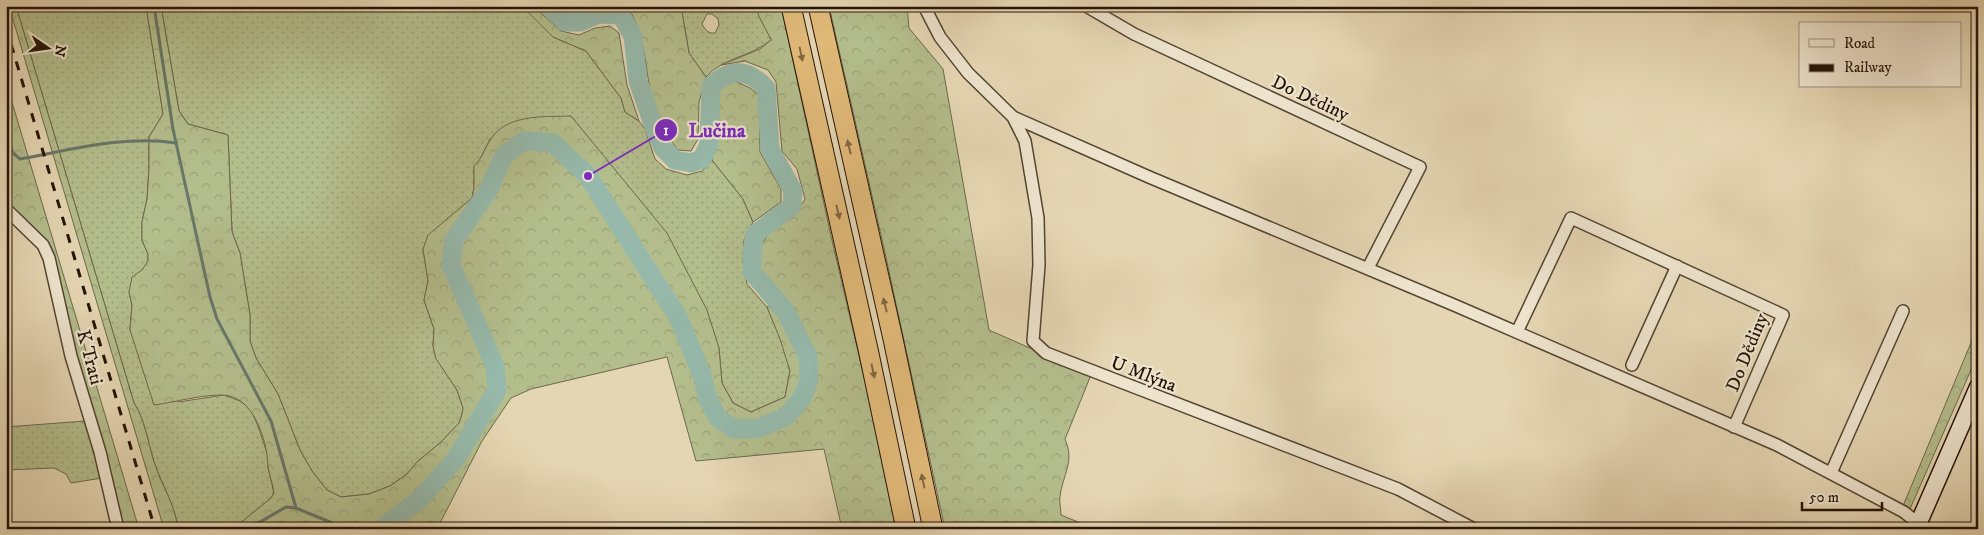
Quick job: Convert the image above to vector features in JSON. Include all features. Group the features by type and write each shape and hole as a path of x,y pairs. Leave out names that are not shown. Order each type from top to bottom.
{"highway":[{"path":"791,6 860,312 906,529"},
{"path":"818,6 891,330 933,529"}],"main road":[{"path":"1920,527 1978,387"}],"street":[{"name":"U Mlýna","path":"924,6 940,37 968,73 1013,117 1025,140 1038,218 1039,265 1033,341 1046,353 1398,489 1474,529"},
{"name":"Do Dědiny","path":"1086,6 1134,34 1420,167 1368,268"},
{"path":"1013,117 1777,445 1904,512 1920,527"},
{"name":"K Trati","path":"6,209 43,245 49,258 71,356 100,452 118,529"},
{"name":"Do Dědiny","path":"1517,332 1570,218 1784,315 1734,426"},
{"path":"1632,365 1677,266"},
{"path":"1831,473 1902,311"}],"green space":[{"path":"9,6 16,6 134,403 145,427 154,462 172,506 178,529 164,529"},
{"path":"16,6 146,6 163,114 149,137 147,199 142,222 142,240 148,254 148,261 129,292 132,305 130,330 178,402 224,395 240,401 250,408 269,459 268,467 274,493 271,498 233,529 178,529 172,506 154,462 145,427 134,403"},
{"path":"146,6 161,6 179,111 188,124 228,135 232,232 240,253 250,315 250,341 256,358 278,394 300,450 312,471 327,490 341,497 369,494 390,486 407,474 417,462 441,442 459,423 463,408 457,390 436,359 433,346 434,329 424,300 428,281 423,249 428,235 472,198 474,166 493,136 500,129 518,120 571,116 667,233 707,310 719,348 722,383 733,403 751,412 785,397 790,371 767,307 781,296 758,266 761,246 768,234 797,212 805,199 797,169 782,151 776,82 768,70 745,61 721,65 760,49 771,40 760,19 756,6 781,6 831,236 871,407 896,529 842,529 824,449 696,461 667,357 531,389 511,398 482,441 437,529 233,529 271,498 274,493 265,444 257,421 243,403 233,397 222,395 197,397 154,405 130,330 132,305 129,292 132,277 142,270 148,261 148,254 142,240 142,222 147,199 149,137 163,114"},
{"path":"161,6 523,7 553,37 586,51 621,98 625,112 639,121 645,129 655,159 666,169 687,175 702,171 712,160 743,199 753,222 744,240 743,262 747,284 767,307 781,339 790,371 785,397 751,412 733,403 722,383 719,348 628,187 571,116 490,139 480,160 474,166 472,198 429,235 423,249 428,281 424,300 434,329 433,346 436,358 457,390 463,408 459,423 441,442 417,462 407,474 390,486 369,494 341,497 327,490 312,471 300,450 278,394 256,358 250,341 250,315 240,253 232,232 228,135 188,124 179,111"},
{"path":"522,6 533,6 561,31 579,35 595,28 610,26 619,33 627,85 639,121 625,112 621,98 586,51 553,37"},
{"path":"559,6 590,6 573,14"},
{"path":"627,6 681,6 689,53 706,77 699,102 698,139 691,151 678,150 658,117 651,95 644,49 638,27"},
{"path":"681,6 756,6 771,40 755,50 728,61 706,77 689,53","holes":["707,14 712,14 718,19 719,25 715,33 707,31 702,24"]},
{"path":"829,6 907,6 909,28 943,69 989,330 1091,375 1065,439 1068,447 1069,461 1061,488 1060,501 1061,515 1095,529 945,529"},
{"path":"733,80 750,88 759,95 760,152 781,189 781,202 753,222 743,199 712,160 717,136 718,91"},
{"path":"6,82 139,529 121,529 38,234 6,203"},
{"path":"1978,326 1978,354 1910,509 1903,506"},
{"path":"85,421 102,478 71,483 66,474 54,468 6,470 6,427"}],"waterway":[{"path":"154,6 173,129 210,297 217,319 271,421 296,508 330,522 338,529"},
{"path":"381,529 420,499 455,460 497,390 495,366 451,265 454,240 488,191 504,155 524,141 553,143 588,176 678,317 702,375 708,399 718,418 734,429 759,428 787,416 802,398 809,380 808,357 786,312 752,272 752,251 755,234 792,206 793,191 770,149 766,88 753,77 746,74 732,73 718,80 711,86 709,144 702,159 691,163 675,160 663,148 655,130 638,81 633,36 621,15 598,14 580,22 565,22 548,6"},
{"path":"6,134 13,153 20,159 117,142 156,141 176,143"},
{"path":"248,529 286,507 296,508"}],"railway":[{"path":"6,27 155,529"}],"place":[{"name":"Lučina","path":"588,176"}]}
